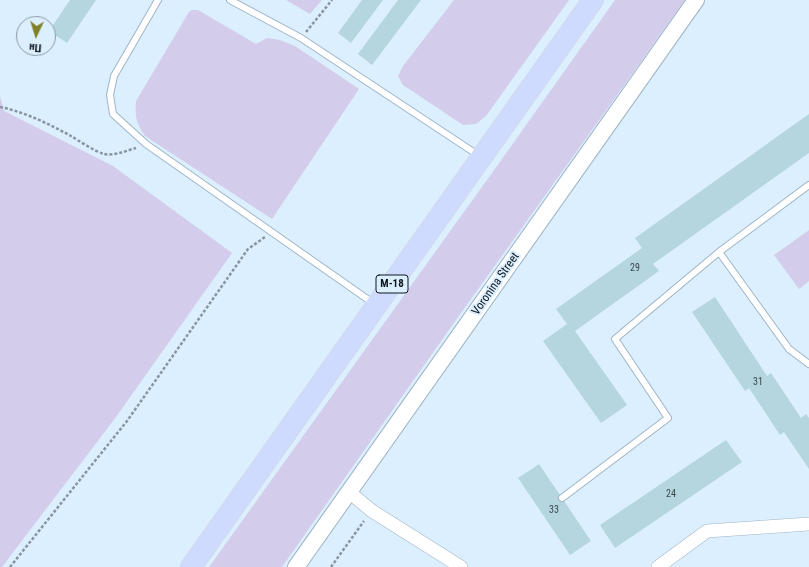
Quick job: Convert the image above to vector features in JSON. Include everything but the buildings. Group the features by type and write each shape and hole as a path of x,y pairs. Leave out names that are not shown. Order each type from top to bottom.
{"highway":[{"name":"М-18","path":"191,567 593,0"}],"street":[{"name":"Voronina Street","path":"296,567 696,0"},
{"path":"349,492 372,511 460,567"},
{"path":"658,567 707,532 809,524"}],"lane":[{"path":"158,0 114,76 110,95 113,114 146,144 376,306"},
{"path":"230,0 301,38 481,158"},
{"path":"562,498 668,418 615,339 719,252 809,185"},
{"path":"719,252 789,349 809,364"}],"path":[{"path":"301,38 332,0"},
{"path":"0,107 31,116 102,154 115,155 146,144"},
{"path":"10,567 127,421 248,250 272,232"},
{"path":"331,567 372,511"}],"shaded area":[{"path":"286,0 322,0 310,14"},
{"path":"454,0 569,0 486,116 476,124 463,125 403,85 398,76 403,66"},
{"path":"615,0 685,0 456,320 282,567 209,567 502,159"},
{"path":"192,10 198,10 256,44 267,38 280,40 295,46 359,89 272,219 145,136 138,123 136,116 136,101 189,12"},
{"path":"0,96 4,111 113,166 232,253 116,417 2,567 0,567"},
{"path":"809,230 809,281 799,289 774,255"}]}
